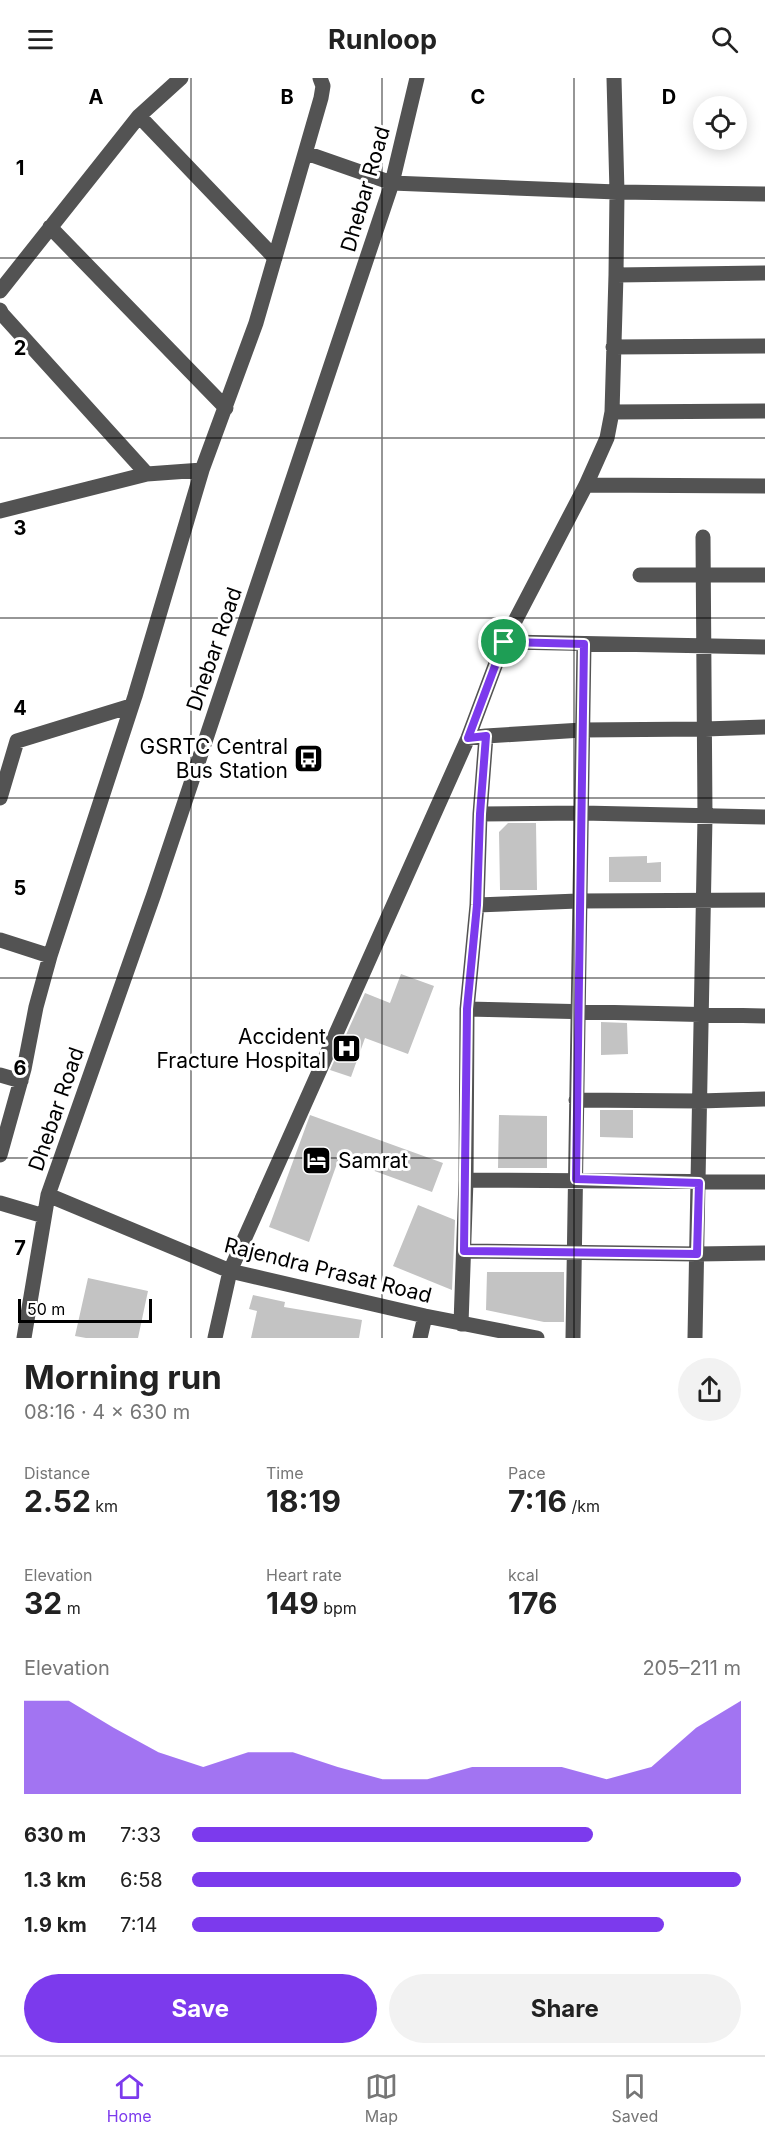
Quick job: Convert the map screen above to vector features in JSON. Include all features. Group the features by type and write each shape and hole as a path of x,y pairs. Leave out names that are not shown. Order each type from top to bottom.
{"street":[{"path":"0,291 139,116 181,78"},
{"path":"0,1155 21,1081 36,1007 50,956 131,706 202,470 256,323 321,98 323,86 320,78"},
{"name":"Dhebar Road","path":"24,1338 48,1196 154,894 392,183 417,78"},
{"path":"216,1338 230,1270 468,738 504,642 586,485 607,438 612,412 616,275 617,192 614,78"},
{"path":"139,116 275,258"},
{"path":"306,153 392,183 617,192 765,194"},
{"path":"50,227 226,408"},
{"path":"616,275 765,273"},
{"path":"0,310 147,474"},
{"path":"614,347 765,346"},
{"path":"612,412 765,411"},
{"path":"0,511 147,474 202,470"},
{"path":"586,485 765,486"},
{"path":"695,1338 705,817 703,537"},
{"path":"640,575 765,574"},
{"path":"504,642 765,647"},
{"path":"573,1338 578,901 582,813 584,644"},
{"path":"0,745 131,706"},
{"path":"468,738 582,730 765,727"},
{"path":"461,1324 466,1180 467,1009 477,905 480,814 486,736"},
{"path":"0,798 17,741"},
{"path":"480,814 582,813 765,817"},
{"path":"477,905 578,901 765,900"},
{"path":"0,940 50,956"},
{"path":"467,1009 765,1016"},
{"path":"0,1075 21,1081"},
{"path":"576,1100 700,1101 765,1098"},
{"path":"466,1180 765,1182"},
{"name":"Rajendra Prasat Road","path":"48,1196 230,1270 461,1324 537,1338"},
{"path":"0,1203 44,1216"},
{"path":"464,1251 765,1253"},
{"path":"420,1338 425,1316"}],"building":[{"path":"508,823 536,823 537,890 500,890 499,832"},
{"path":"647,856 647,863 661,862 661,882 609,882 609,857"},
{"path":"401,974 434,986 408,1054 365,1038 351,1077 330,1070 365,993 390,1003"},
{"path":"601,1022 627,1023 628,1054 601,1055"},
{"path":"600,1110 633,1110 633,1138 600,1137"},
{"path":"310,1115 443,1163 432,1192 339,1158 309,1242 269,1227"},
{"path":"499,1115 547,1116 547,1168 498,1168"},
{"path":"418,1205 455,1220 452,1290 393,1266"},
{"path":"487,1272 564,1272 564,1322 544,1322 486,1310"},
{"path":"88,1278 148,1291 138,1338 75,1336"},
{"path":"253,1295 285,1302 284,1307 362,1320 359,1338 251,1338 257,1311 249,1309"}],"place":[{"name":"GSRTC Central Bus Station","path":"309,758"},
{"name":"Accident Fracture Hospital","path":"347,1048"},
{"name":"Samrat","path":"317,1160"}],"route":[{"path":"504,642 584,644 582,813 578,901 576,1179 699,1183 697,1254 464,1251 467,1009 477,905 480,814 486,736 468,738 504,642"}]}
